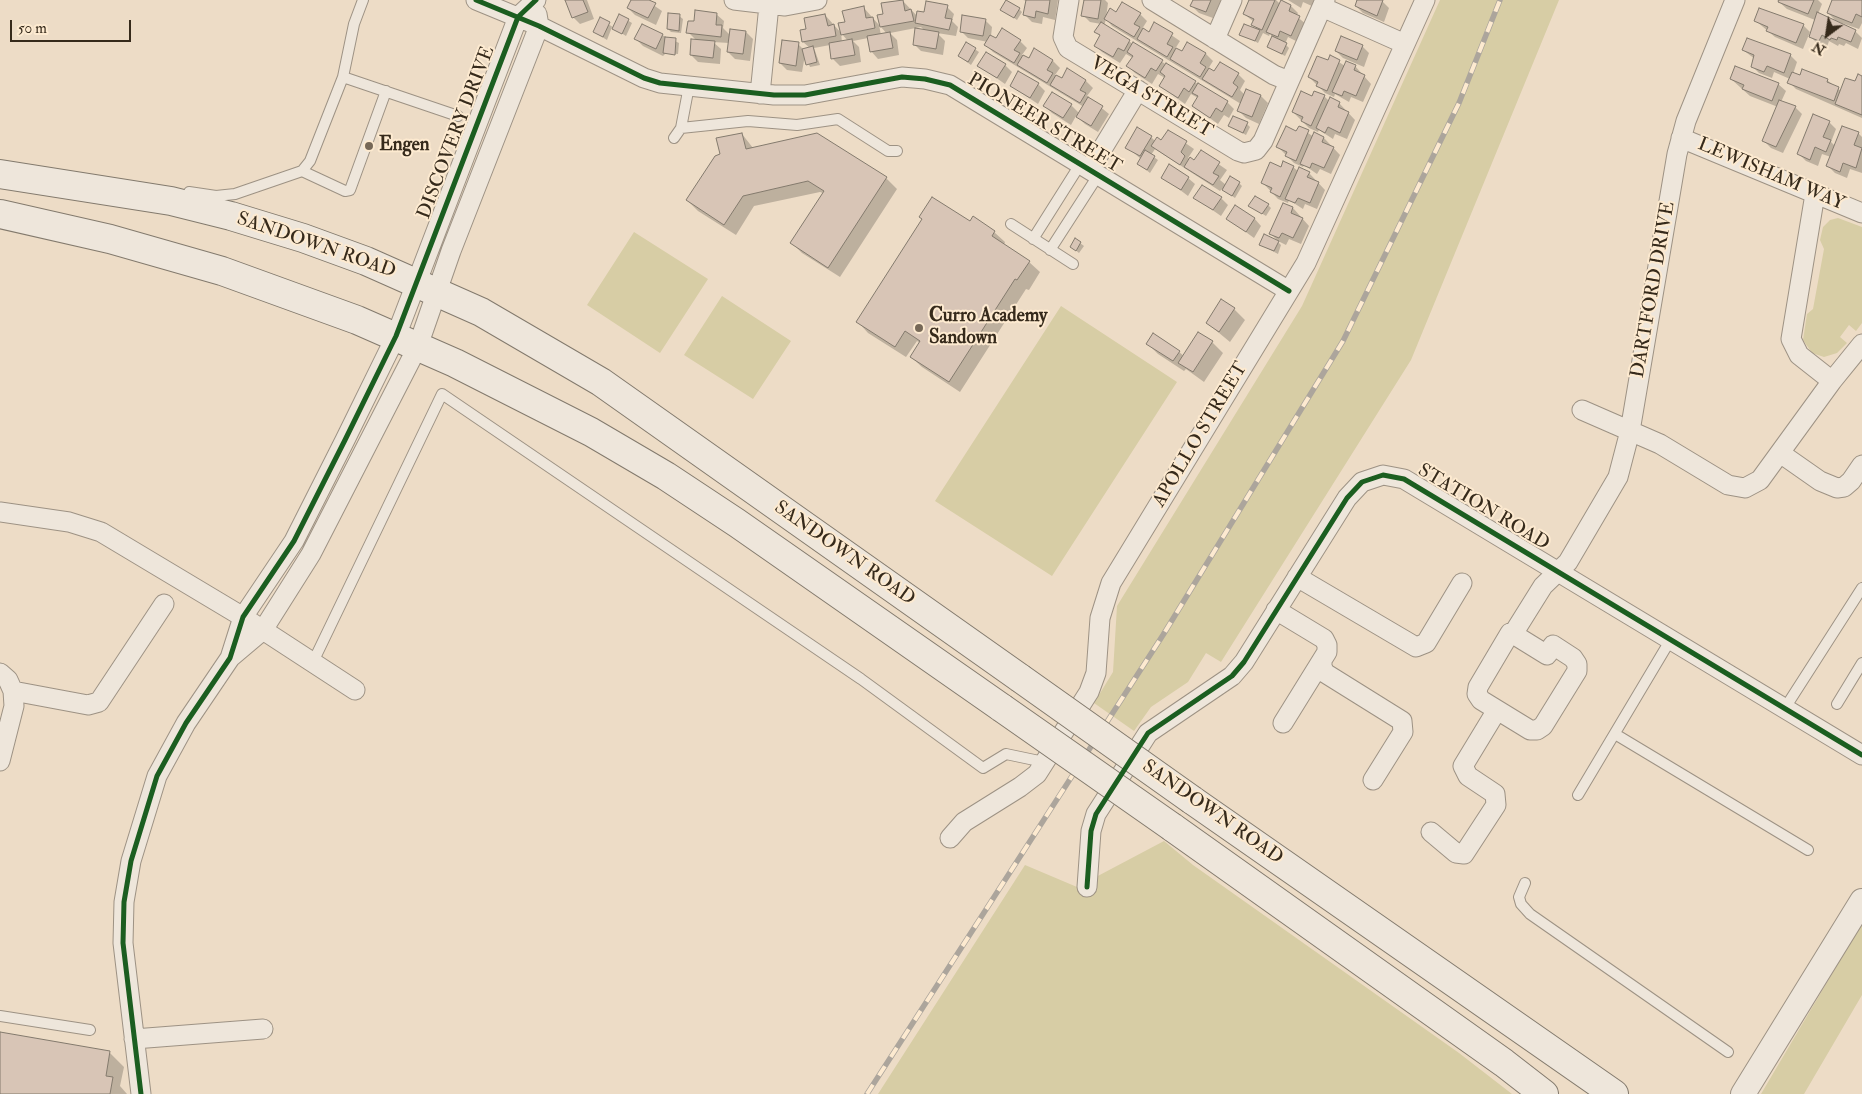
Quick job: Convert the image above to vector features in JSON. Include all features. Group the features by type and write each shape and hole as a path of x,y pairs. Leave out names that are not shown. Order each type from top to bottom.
{"main road":[{"name":"SANDOWN ROAD","path":"0,174 170,201 231,216 303,238 427,287 481,312 601,382 1192,800 1614,1094"},
{"name":"SANDOWN ROAD","path":"0,214 110,239 222,271 407,341 552,411 666,476 738,523 1172,827 1504,1063 1544,1094"}],"street":[{"name":"PIONEER STREET","path":"476,0 538,26 644,78 660,83 760,94 805,95 902,77 938,81 962,91 1289,291"},
{"name":"DISCOVERY DRIVE","path":"427,287 518,18 536,0"},
{"name":"DISCOVERY DRIVE","path":"427,287 451,251 538,26 536,0"},
{"path":"734,0 785,6 816,0"},
{"name":"VEGA STREET","path":"1070,0 1064,31 1065,43 1068,48 1238,151 1250,152 1263,141 1289,81"},
{"path":"1152,0 1274,75 1289,81 1324,4 1405,44"},
{"path":"1215,39 1232,0"},
{"name":"APOLLO STREET","path":"950,838 964,822 1020,788 1037,774 1089,692 1096,673 1100,618 1111,583 1306,263 1425,0"},
{"name":"DARTFORD DRIVE","path":"1497,710 1479,698 1478,687 1510,633 1513,634 1543,586 1568,562 1610,494 1618,477 1630,431 1681,138 1735,0"},
{"path":"760,94 769,4"},
{"path":"1090,169 1138,90"},
{"name":"LEWISHAM WAY","path":"1681,138 1862,213"},
{"path":"1815,194 1791,339 1799,355 1832,381"},
{"path":"230,658 263,630 323,533 407,341 427,287"},
{"path":"140,1094 123,943 124,902 131,860 154,784 168,753 230,658 243,617 294,541 407,341"},
{"path":"1582,410 1660,444 1728,485 1739,488 1756,484 1832,381 1862,344"},
{"path":"1780,453 1820,481 1837,488 1851,481 1862,465"},
{"name":"STATION ROAD","path":"1087,887 1091,832 1096,814 1148,733 1232,676 1244,662 1354,488 1372,478 1383,475 1404,479 1558,570 1862,755"},
{"path":"0,512 70,522 101,532 243,617 355,690"},
{"path":"1298,577 1416,646 1426,643 1462,583"},
{"path":"13,690 88,706 99,702 164,604"},
{"path":"1276,610 1324,639 1327,648 1322,660 1283,723"},
{"path":"1431,832 1456,853 1464,854 1496,805 1495,794 1468,776 1463,766 1497,710 1530,730 1540,729 1576,671 1577,664 1573,658 1553,646 1547,655 1513,634"},
{"path":"1322,660 1322,667 1325,673 1402,721 1403,732 1373,780"},
{"path":"0,673 8,680 13,690 14,706 0,761"},
{"path":"1743,1094 1862,901"},
{"path":"134,1039 263,1029"}],"lane":[{"path":"181,191 216,196 235,194 302,171 310,161 343,77 354,24 363,0"},
{"path":"343,77 458,116"},
{"path":"674,138 681,128 689,86"},
{"path":"302,171 345,191 350,190 386,92"},
{"path":"681,128 748,121 798,125 838,119 888,151 897,151"},
{"path":"1033,239 1090,169"},
{"path":"1050,250 1090,169"},
{"path":"82,186 119,181"},
{"path":"1011,224 1073,264"},
{"path":"313,662 442,394 861,679 984,768 1006,754 1044,762"},
{"path":"1785,708 1862,588"},
{"path":"1578,795 1672,639"},
{"path":"1837,704 1862,663"},
{"path":"1615,734 1808,850"},
{"path":"1525,882 1519,898 1521,904 1530,914 1728,1052"},
{"path":"0,1016 90,1030"}],"shaded area":[{"path":"1440,0 1559,0 1411,360 1221,662 1206,653 1188,682 1151,707 1134,731 1094,703 1113,672 1117,606 1302,306"},
{"path":"1838,218 1862,227 1862,323 1856,331 1849,325 1840,337 1847,343 1837,353 1824,357 1812,353 1803,340 1807,314 1813,309 1824,249 1820,240 1823,227 1830,220"},
{"path":"634,232 708,279 660,353 587,305"},
{"path":"722,296 791,341 753,399 684,355"},
{"path":"1061,306 1177,382 1052,576 935,501"},
{"path":"1164,841 1193,865 1459,1053 1512,1094 878,1094 1025,865 1077,887"},
{"path":"1862,923 1862,995 1804,1094 1761,1094"}],"building":[{"path":"565,0 583,0 588,12 572,18"},
{"path":"631,0 649,0 656,3 648,18 627,8"},
{"path":"903,0 905,11 911,9 914,21 880,27 877,15 883,14 881,3"},
{"path":"1006,0 1020,8 1014,18 1000,10"},
{"path":"1026,0 1050,0 1048,14 1036,11 1035,18 1023,15"},
{"path":"1084,0 1101,0 1098,19 1081,16"},
{"path":"1193,0 1211,0 1206,12 1190,6"},
{"path":"1249,0 1275,0 1262,30 1251,25 1254,19 1243,14"},
{"path":"1281,0 1291,5 1289,11 1300,16 1291,36 1280,31 1278,37 1266,32"},
{"path":"1357,0 1383,0 1377,16 1355,6"},
{"path":"1779,0 1814,0 1808,14 1778,2"},
{"path":"1832,0 1862,0 1862,17 1856,14 1852,23 1827,13"},
{"path":"926,1 948,5 945,18 952,19 949,30 915,23 917,11 924,12"},
{"path":"1122,2 1141,13 1134,24 1140,27 1134,37 1104,19 1110,8 1116,12"},
{"path":"864,6 866,18 873,17 875,28 841,35 838,23 845,22 842,11"},
{"path":"1759,8 1804,24 1796,43 1766,31 1768,27 1754,21"},
{"path":"695,10 717,13 716,25 722,25 721,37 686,33 688,21 694,21"},
{"path":"1817,12 1856,30 1851,42 1838,37 1837,40 1831,38 1830,40 1822,35 1819,41 1809,37"},
{"path":"668,13 680,14 679,31 667,29"},
{"path":"619,14 629,19 622,34 612,29"},
{"path":"825,14 828,26 834,24 836,36 802,42 800,30 806,29 804,18"},
{"path":"962,15 986,19 983,36 960,32"},
{"path":"600,17 610,22 603,37 593,32"},
{"path":"1101,22 1130,40 1124,51 1118,48 1113,57 1094,46 1100,35 1094,32"},
{"path":"1154,22 1173,33 1167,44 1173,47 1167,57 1137,39 1143,28 1149,32"},
{"path":"642,24 663,34 656,49 634,39"},
{"path":"1244,24 1260,30 1255,41 1239,35"},
{"path":"915,28 939,32 936,49 913,45"},
{"path":"1002,28 1021,40 1014,50 1020,53 1014,63 984,45 990,35 996,38"},
{"path":"730,29 746,31 743,54 727,52"},
{"path":"890,32 893,48 870,52 867,36"},
{"path":"1272,36 1287,43 1282,54 1267,47"},
{"path":"1341,36 1363,45 1357,60 1335,51"},
{"path":"665,37 676,38 675,55 663,53"},
{"path":"1747,38 1791,54 1784,73 1767,66 1764,72 1751,67 1754,55 1742,50"},
{"path":"691,39 715,41 713,58 690,55"},
{"path":"852,39 855,55 831,59 829,43"},
{"path":"782,40 799,42 796,66 779,63"},
{"path":"966,42 976,48 968,62 958,56"},
{"path":"1133,42 1163,60 1156,71 1151,68 1145,78 1126,66 1133,56 1127,52"},
{"path":"1187,42 1206,53 1200,63 1206,67 1200,77 1170,59 1176,48 1182,51"},
{"path":"813,46 817,62 806,65 802,49"},
{"path":"1034,48 1053,60 1047,70 1053,73 1047,83 1017,65 1023,55 1029,58"},
{"path":"986,52 1006,64 997,78 977,66"},
{"path":"1330,55 1340,60 1327,91 1316,86 1318,82 1308,77 1317,56 1328,60"},
{"path":"1346,61 1356,65 1354,70 1365,75 1356,96 1344,91 1342,96 1332,92"},
{"path":"1220,62 1239,73 1233,83 1238,87 1232,97 1202,79 1209,68 1214,71"},
{"path":"1166,63 1196,81 1189,92 1184,88 1178,98 1159,86 1165,76 1160,72"},
{"path":"1735,66 1779,83 1772,101 1742,89 1744,85 1730,79"},
{"path":"1067,68 1086,80 1080,90 1086,93 1080,103 1050,85 1056,75 1062,78"},
{"path":"1802,69 1828,79 1827,82 1839,87 1834,101 1787,83 1792,72 1800,75"},
{"path":"1018,71 1039,83 1030,98 1010,86"},
{"path":"1858,74 1862,76 1862,115 1835,104 1845,78 1855,81"},
{"path":"1198,83 1228,101 1222,112 1216,108 1210,118 1192,106 1198,96 1192,93"},
{"path":"1246,89 1261,95 1252,117 1237,111"},
{"path":"1301,91 1312,96 1314,91 1325,95 1311,126 1301,121 1303,117 1292,112"},
{"path":"1052,92 1072,104 1063,118 1043,106"},
{"path":"1088,97 1103,106 1091,126 1076,117"},
{"path":"1330,97 1340,102 1338,107 1349,112 1340,133 1328,127 1325,133 1316,128"},
{"path":"1779,100 1796,106 1776,147 1762,141"},
{"path":"1813,114 1830,121 1823,137 1831,140 1826,152 1815,147 1810,160 1797,154"},
{"path":"1233,116 1248,122 1243,133 1228,126"},
{"path":"1286,126 1296,131 1299,126 1309,130 1296,161 1285,156 1287,152 1276,147"},
{"path":"1842,126 1859,132 1854,145 1862,148 1856,168 1843,163 1840,172 1826,166"},
{"path":"1137,127 1152,136 1140,156 1125,148"},
{"path":"1168,130 1187,141 1181,152 1185,156 1180,165 1151,146 1157,137 1161,140"},
{"path":"1314,132 1324,137 1322,142 1334,147 1324,168 1312,163 1310,168 1300,164"},
{"path":"742,133 746,149 817,133 887,177 828,268 790,243 824,191 808,181 743,196 724,225 686,200 715,156 720,154 716,138"},
{"path":"1145,150 1155,156 1147,170 1137,164"},
{"path":"1201,150 1220,162 1213,173 1219,176 1213,185 1184,167 1190,157 1194,160"},
{"path":"1283,161 1294,166 1280,197 1270,192 1272,188 1261,183 1270,162 1281,167"},
{"path":"1169,164 1189,177 1181,190 1161,178"},
{"path":"1299,167 1310,172 1307,177 1319,182 1310,203 1298,198 1295,203 1285,199"},
{"path":"1230,176 1240,182 1232,196 1222,190"},
{"path":"1202,185 1222,197 1213,210 1193,198"},
{"path":"1255,196 1269,204 1262,214 1248,206"},
{"path":"932,197 970,221 973,216 995,231 992,236 1030,261 1017,280 1015,279 949,382 910,357 920,341 905,331 895,347 856,322 922,219 919,217"},
{"path":"1283,203 1293,207 1291,213 1303,218 1293,238 1282,233 1279,238 1269,234"},
{"path":"1235,205 1255,218 1246,232 1226,219"},
{"path":"1264,234 1279,241 1274,251 1259,245"},
{"path":"1075,238 1081,242 1076,251 1070,247"},
{"path":"1221,299 1235,308 1219,332 1206,323"},
{"path":"1198,332 1213,341 1193,372 1178,363"},
{"path":"1153,333 1180,351 1173,361 1146,344"},
{"path":"0,1032 110,1051 106,1076 113,1077 110,1094 0,1094"}],"railway":[{"path":"867,1094 1163,635 1343,341 1459,103 1500,0"}],"cycle path":[{"path":"476,0 539,26 644,78 660,83 774,95 805,95 902,77 925,79 950,85 1289,291"},
{"path":"141,1094 123,943 124,902 131,861 157,776 186,723 230,658 243,617 294,541 396,336 518,17 536,0"},
{"path":"1087,887 1091,831 1096,814 1148,733 1232,676 1244,662 1347,498 1362,482 1383,475 1404,479 1862,755"}],"place":[{"name":"Engen","path":"369,146"},
{"name":"Curro Academy Sandown","path":"919,328"}]}
